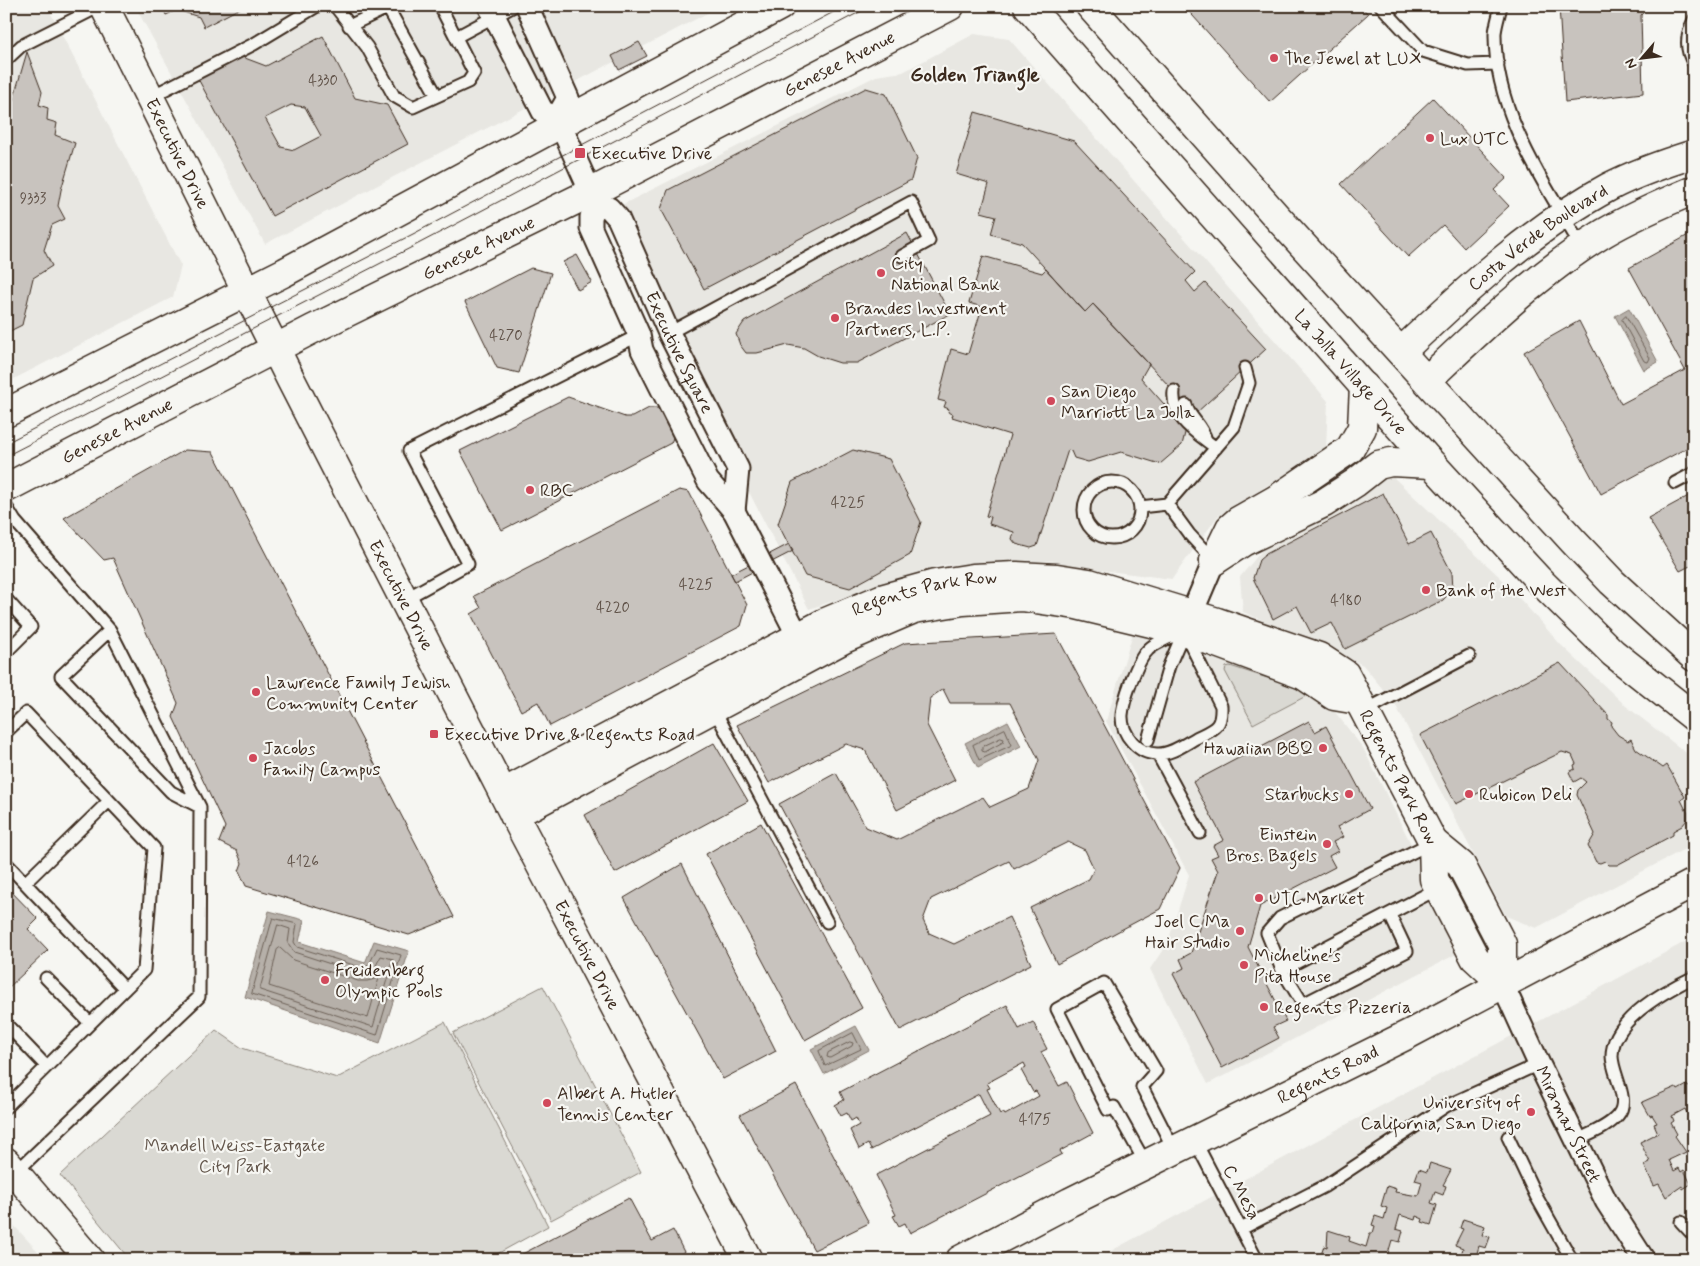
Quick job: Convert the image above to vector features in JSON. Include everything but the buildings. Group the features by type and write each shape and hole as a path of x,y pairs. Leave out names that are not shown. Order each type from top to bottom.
{"main road":[{"name":"Executive Drive","path":"104,6 275,349 405,599 508,804 748,1260"},
{"path":"7,411 247,292 559,122 780,6"},
{"name":"Genesee Avenue","path":"6,488 275,349 593,198 950,6"},
{"name":"La Jolla Village Drive","path":"1028,6 1432,464 1538,580 1613,653 1694,717"},
{"path":"1090,6 1216,150 1612,582 1694,656"},
{"name":"Costa Verde Boulevard","path":"1401,352 1500,263 1563,216 1610,187 1667,162 1694,154"},
{"name":"Costa Verde Boulevard","path":"1427,380 1544,276 1582,248 1625,221 1694,190"},
{"path":"1214,561 1230,528 1238,521 1275,500 1350,449 1362,428 1364,386"},
{"path":"1214,561 1243,542 1324,503 1378,465 1391,462 1432,464"},
{"name":"Regents Park Row","path":"508,804 713,707 859,607 912,600 973,578 1016,576 1057,578 1089,583 1187,622 1303,675 1334,696 1361,706 1433,842 1434,879 1475,958 1502,983"},
{"name":"Regents Park Row","path":"508,804 803,647"},
{"path":"1433,842 1461,865 1502,944 1502,983"},
{"name":"Regents Road","path":"960,1260 1146,1164 1400,1038 1694,883"},
{"path":"11,1167 90,1260"}],"street":[{"path":"527,6 568,98 559,122"},
{"path":"492,11 543,112 559,122 593,198"},
{"name":"Executive Square","path":"734,511 738,469 669,333 618,218 608,208 593,198 591,228 640,343 691,450 708,481 734,511 803,647"},
{"path":"640,343 669,333"},
{"path":"691,450 720,434"},
{"path":"1187,622 1214,561"},
{"name":"Miramar Street","path":"1502,983 1606,1201 1644,1260"}],"lane":[{"path":"6,60 21,46 100,6"},
{"path":"150,97 254,44 317,6"},
{"path":"335,6 367,47 394,96 413,107 468,82 474,73 440,6"},
{"path":"456,37 492,11 514,6"},
{"path":"1381,6 1423,51 1468,65 1498,64"},
{"path":"1501,6 1495,32 1498,64 1504,92 1514,123 1538,173 1582,248"},
{"path":"349,26 389,7 436,96"},
{"path":"1694,20 1687,37 1689,56 1694,64"},
{"path":"669,333 911,202 929,241 902,256"},
{"path":"405,599 468,564 409,451 640,343"},
{"path":"1140,507 1167,504 1234,427 1249,383 1245,368"},
{"path":"1174,392 1173,400 1181,418 1194,433 1216,448"},
{"path":"1186,405 1202,427 1206,440"},
{"path":"1675,483 1694,473"},
{"path":"1113,482 1130,489 1140,507 1140,517 1134,529 1120,538 1109,539 1092,530 1086,522 1084,508 1086,499 1093,489 1102,484 1113,482"},
{"path":"1167,504 1189,534 1214,561"},
{"path":"6,506 15,521 110,630 200,807 199,997 11,1167"},
{"path":"6,599 31,627 6,652"},
{"path":"1148,740 1169,666 1187,622"},
{"path":"1187,622 1221,706 1222,718 1216,727 1170,751 1158,755 1146,752 1134,744 1124,731 1122,715 1136,666 1147,650 1187,622"},
{"path":"110,630 61,676 171,792 200,807"},
{"path":"1361,706 1469,656"},
{"path":"713,707 826,922"},
{"path":"6,732 26,713 154,848 144,970 6,1107"},
{"path":"1158,755 1200,833"},
{"path":"25,883 109,801"},
{"path":"1390,915 1407,951 1303,1004 1282,970 1267,933 1280,918 1433,842"},
{"path":"6,863 125,989"},
{"path":"1282,970 1439,888"},
{"path":"1576,1141 1619,1115 1622,1106 1622,1096 1612,1056 1615,1040 1624,1024 1650,1002 1694,977"},
{"path":"46,978 90,1023"},
{"name":"C Mesa","path":"1146,1164 1114,1107 1108,1110 1057,1009 1104,983 1156,1071 1142,1086 1241,1229 1257,1260"},
{"path":"6,1024 46,1066"},
{"path":"1241,1229 1325,1186 1446,1106 1539,1064"},
{"path":"1508,1137 1536,1196 1572,1260"},
{"path":"1681,1222 1694,1236"}],"shaded area":[{"path":"6,6 47,6 181,266 173,297 6,383"},
{"path":"135,6 721,6 265,244"},
{"path":"974,34 1009,39 1328,401 1326,449 1218,516 1172,579 1092,569 1052,561 943,565 809,609 606,213 876,76 903,72"},
{"path":"1391,475 1503,580 1561,645 1626,706 1694,759 1694,844 1536,928 1506,916 1395,704 1363,665 1243,612 1240,577 1269,542"},
{"path":"1133,633 1318,690 1363,748 1464,950 1208,1084 1150,969 1168,942 1189,875 1106,721"},
{"name":"University of California, San Diego","path":"1694,937 1694,1260 1094,1260 1545,1018"},
{"path":"6,1217 46,1260 6,1260"}],"green space":[{"path":"1230,666 1305,690 1306,696 1253,724 1225,671 1226,667"},
{"name":"Albert A. Hutler Tennis Center","path":"543,986 641,1172 551,1220 453,1033"},
{"name":"Mandell Weiss-Eastgate City Park","path":"445,1022 548,1226 486,1260 130,1260 60,1175 216,1030 242,1048 337,1078"}],"water":[{"path":"1629,308 1658,362 1644,370 1615,316"},
{"path":"1008,721 1021,746 978,768 965,743"},
{"name":"Freidenberg Olympic Pools","path":"269,911 304,920 299,942 365,963 374,941 409,951 380,1043 245,997"},
{"path":"856,1026 869,1050 824,1074 811,1049"}],"tram line":[{"path":"6,443 413,234 845,6"},
{"path":"6,456 418,244 871,6"}],"place":[{"name":"The Jewel at LUX","path":"1274,58"},
{"name":"Lux UTC","path":"1430,138"},
{"name":"Executive Drive","path":"580,153"},
{"name":"City National Bank","path":"881,273"},
{"name":"Brandes Investment Partners, L.P.","path":"835,318"},
{"name":"San Diego Marriott La Jolla","path":"1051,401"},
{"name":"RBC","path":"530,490"},
{"name":"Bank of the West","path":"1426,590"},
{"name":"Lawrence Family Jewish Community Center","path":"256,692"},
{"name":"Executive Drive & Regents Road","path":"434,734"},
{"name":"Hawaiian BBQ","path":"1323,748"},
{"name":"Jacobs Family Campus","path":"253,758"},
{"name":"Starbucks","path":"1349,794"},
{"name":"Rubicon Deli","path":"1469,794"},
{"name":"Einstein Bros. Bagels","path":"1327,844"},
{"name":"UTC Market","path":"1259,898"},
{"name":"Joel C Ma Hair Studio","path":"1240,931"},
{"name":"Micheline's Pita House","path":"1244,965"},
{"name":"Freidenberg Olympic Pools","path":"325,980"},
{"name":"Regents Pizzeria","path":"1264,1007"},
{"name":"Albert A. Hutler Tennis Center","path":"547,1103"},
{"name":"University of California, San Diego","path":"1531,1112"}],"district":[{"name":"Golden Triangle","path":"975,74"}]}
